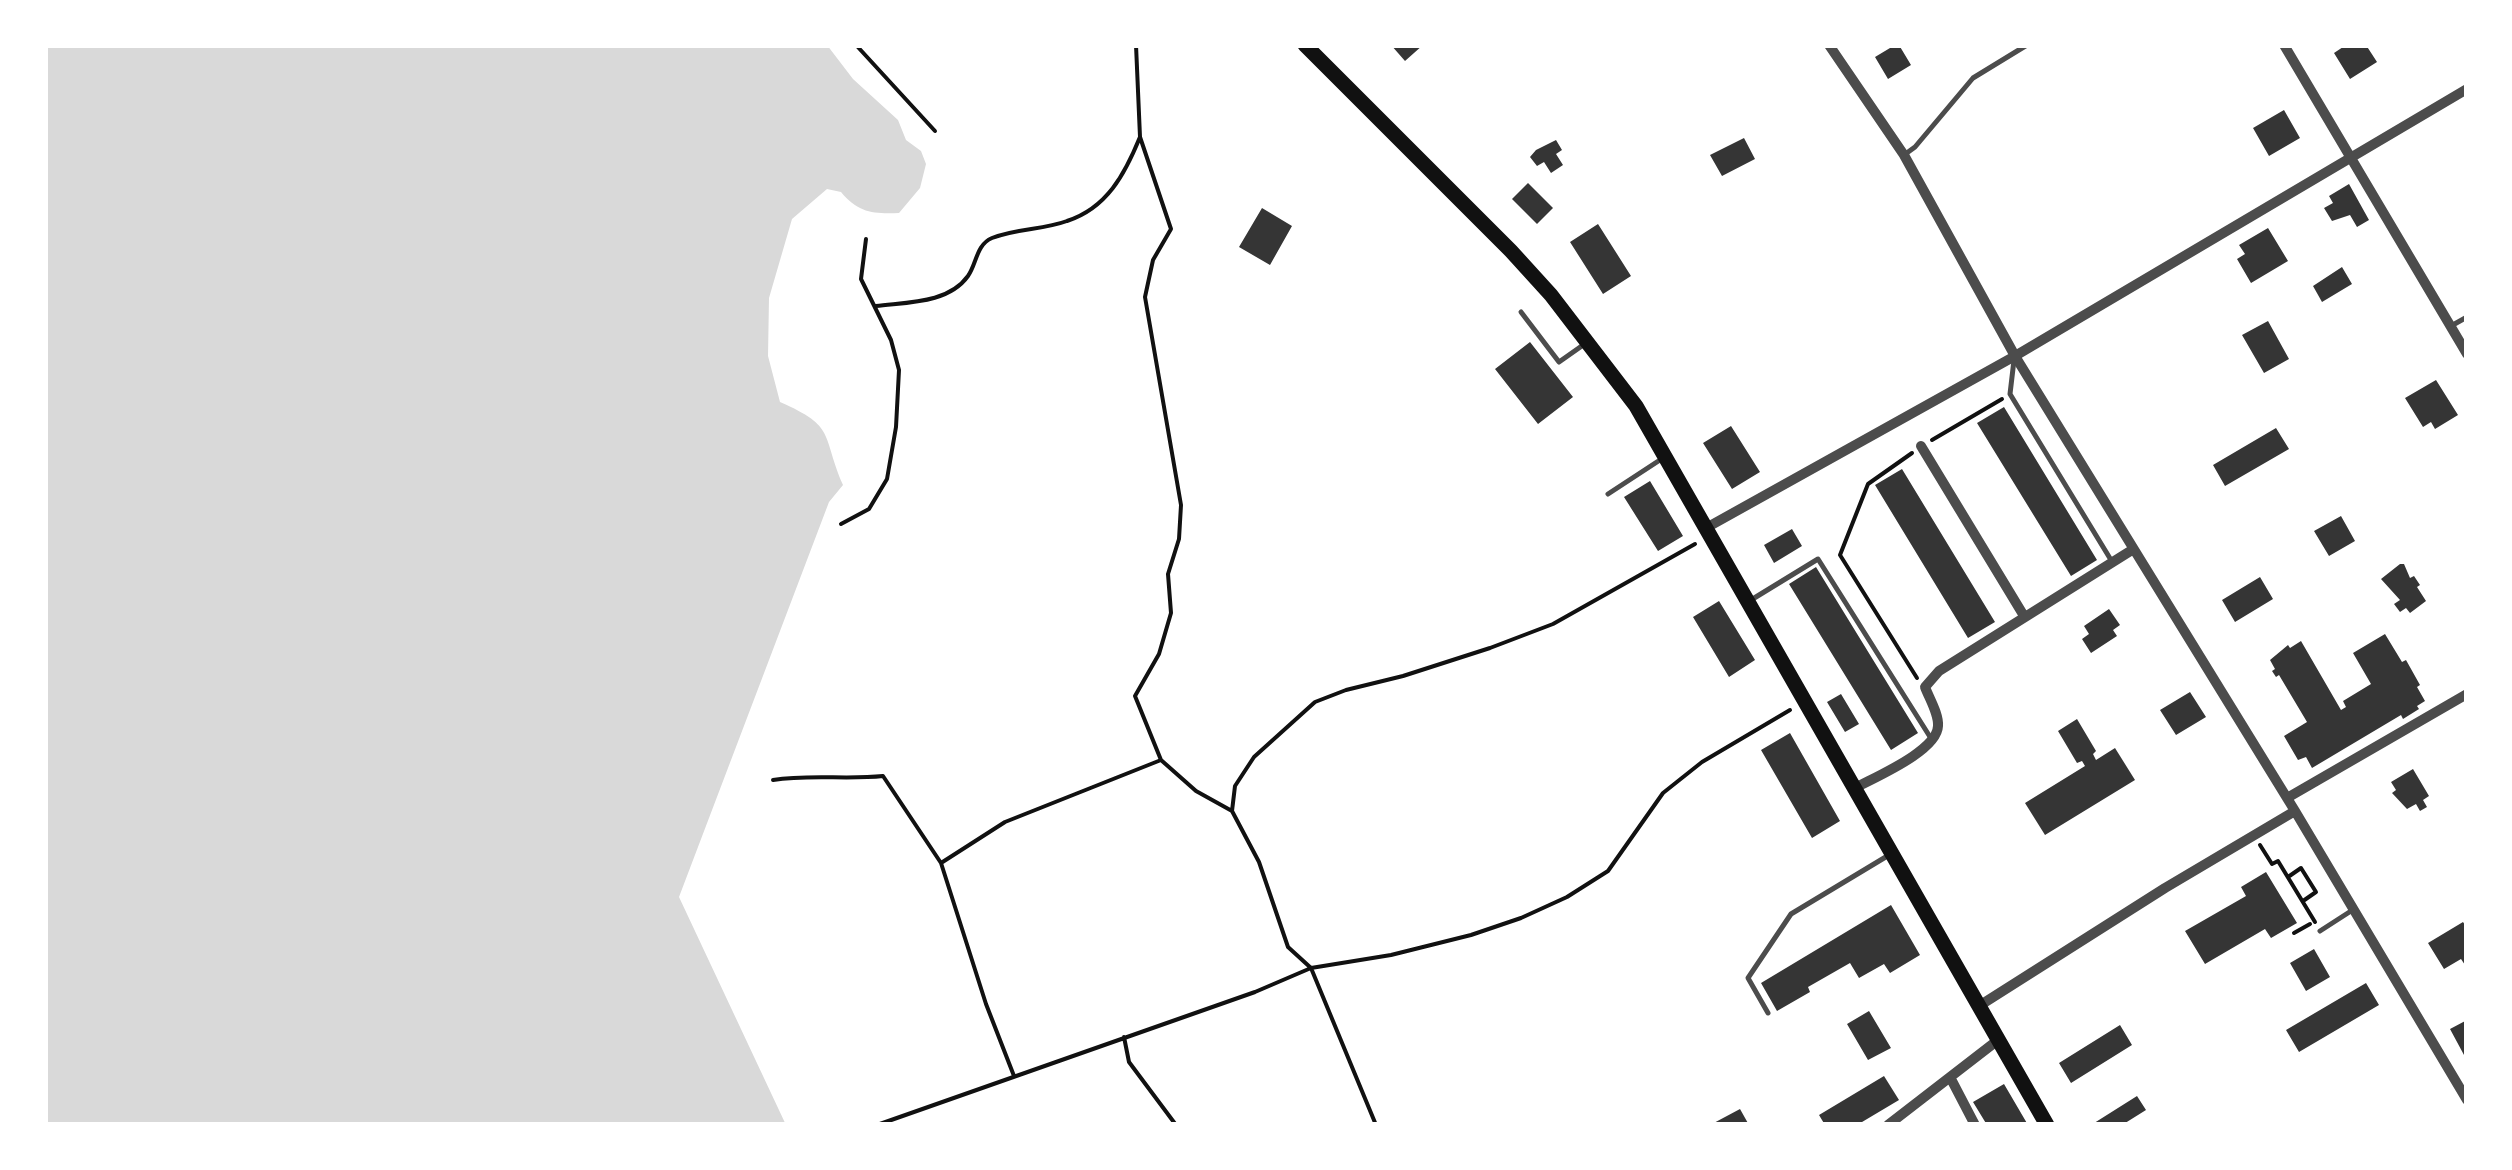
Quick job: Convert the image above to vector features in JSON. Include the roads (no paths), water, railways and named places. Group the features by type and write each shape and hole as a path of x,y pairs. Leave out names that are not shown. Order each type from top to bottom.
{"main road":[{"path":"1312,47 1511,251 1636,406 2047,1125"}],"street":[{"path":"1829,45 1904,155 2015,356 2296,811 2467,1100"},
{"path":"2284,45 2467,354"},
{"path":"1708,532 2467,89"},
{"path":"1921,446 2024,616"},
{"path":"1855,788 1920,752 1932,740 1938,721 1925,687 1939,670 2132,550"},
{"path":"2287,798 2467,694"},
{"path":"1979,1006 2296,811"},
{"path":"1888,1125 1998,1040"},
{"path":"1950,1077 1975,1125"}],"lane":[{"path":"1904,155 1915,148 1972,78 2027,45"},
{"path":"1521,312 1559,362 1588,342"},
{"path":"2451,326 2467,318"},
{"path":"2015,356 2010,394 2113,562"},
{"path":"1608,494 1666,457"},
{"path":"1748,602 1812,559 1822,562 1932,740"},
{"path":"1768,1013 1748,978 1791,914 1892,854"},
{"path":"2320,930 2354,910"}]}
